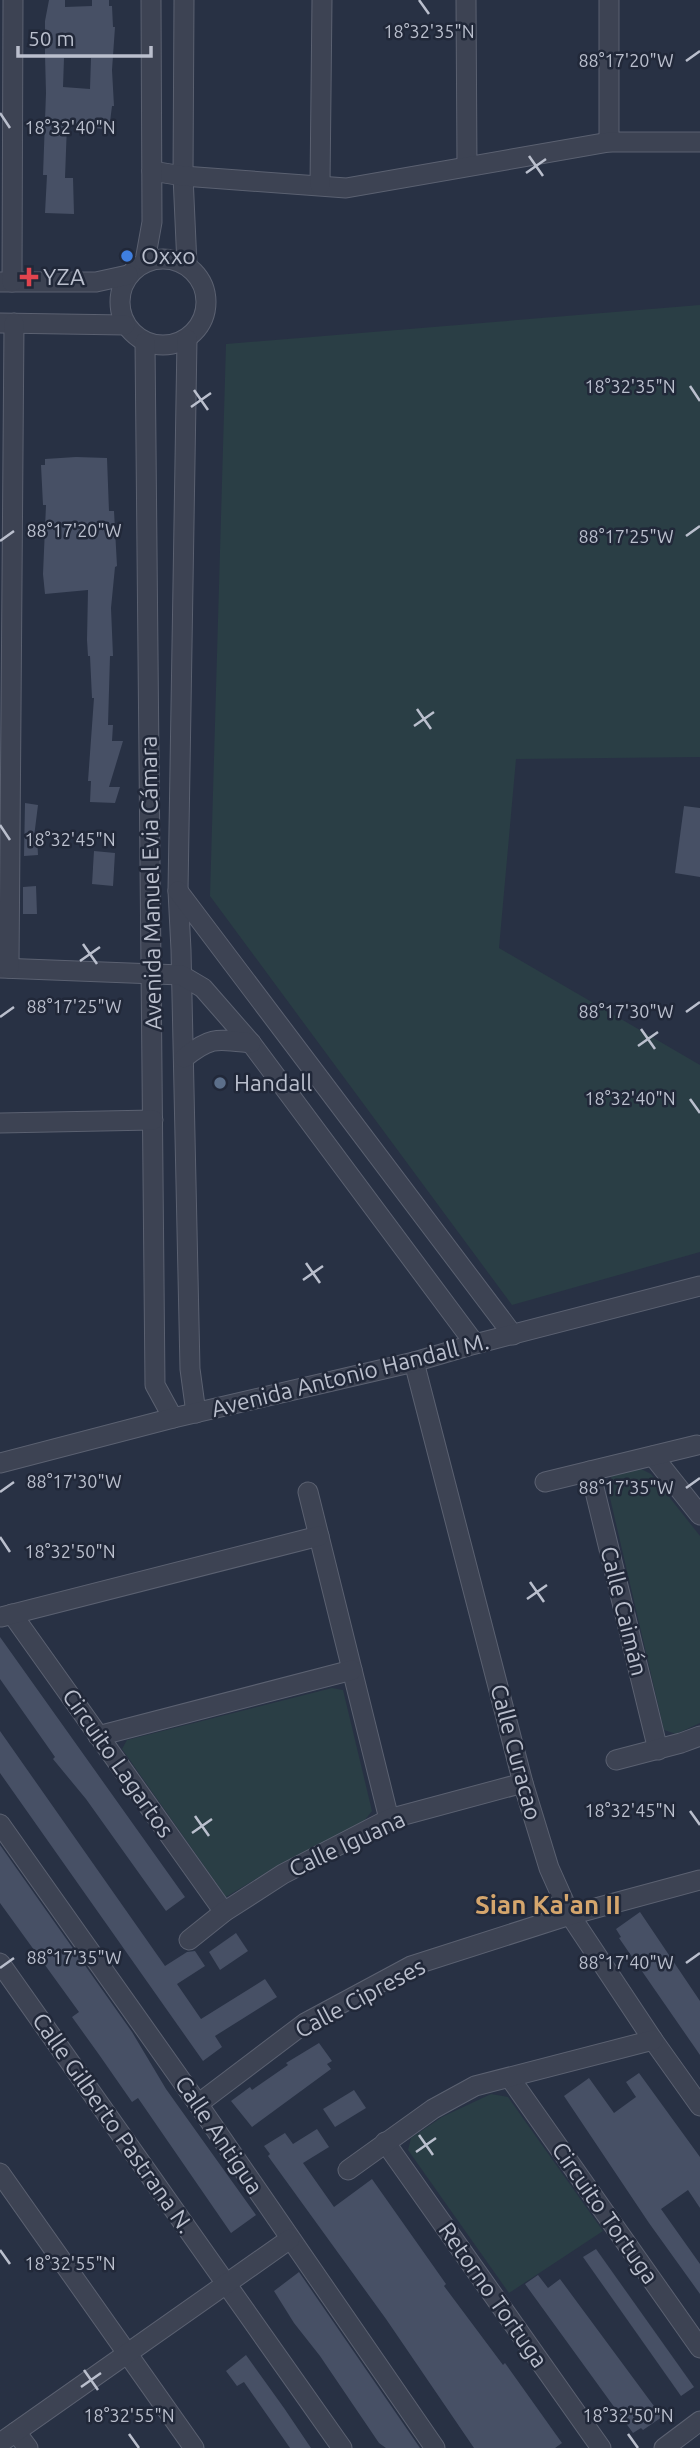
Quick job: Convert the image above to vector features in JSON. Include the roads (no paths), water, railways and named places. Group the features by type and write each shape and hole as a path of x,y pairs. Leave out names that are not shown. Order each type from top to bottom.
{"street":[{"path":"13,0 6,282 96,282 128,275 145,261 166,258 187,265 201,281 207,302 202,323 187,339 166,346 145,342 125,325 119,299 128,275"},
{"path":"145,261 152,222 151,0"},
{"path":"184,0 183,176 187,265"},
{"path":"320,185 322,0"},
{"path":"466,0 467,166"},
{"path":"608,0 609,142"},
{"path":"152,171 183,176 346,188 609,142 700,142"},
{"path":"125,325 7,323 5,968 181,975"},
{"name":"Avenida Manuel Evia Cámara","path":"187,339 178,891 190,1369 196,1413"},
{"name":"Avenida Manuel Evia Cámara","path":"145,342 155,1385 173,1418"},
{"name":"Avenida Manuel Evia Cámara","path":"178,891 513,1335"},
{"name":"Avenida Manuel Evia Cámara","path":"181,975 203,988 251,1043 475,1344"},
{"path":"184,1058 203,1042 226,1040 251,1043"},
{"path":"0,1123 153,1120"},
{"name":"Avenida Antonio Handall M.","path":"0,1463 173,1418 414,1363 475,1344 700,1286"},
{"name":"Calle Curacao","path":"414,1363 523,1783 549,1868 570,1914 700,2106"},
{"path":"545,1482 697,1445"},
{"path":"653,1456 700,1515"},
{"name":"Calle Caimán","path":"590,1471 659,1750"},
{"path":"308,1492 389,1819"},
{"name":"Circuito Lagartos","path":"224,1912 98,1736 6,1615 319,1536"},
{"path":"98,1736 352,1670"},
{"path":"616,1760 659,1750 700,1735"},
{"name":"Calle Iguana","path":"189,1940 224,1912 283,1874 389,1819 523,1783"},
{"name":"Calle Antigua","path":"0,1824 436,2448"},
{"name":"Calle Cipreses","path":"198,2105 305,2023 411,1966 570,1914 700,1880"},
{"name":"Calle Gilberto Pastrana N.","path":"0,1963 342,2448"},
{"path":"348,2170 433,2109 475,2086 653,2040"},
{"name":"Circuito Tortuga","path":"510,2078 700,2348"},
{"name":"Retorno Tortuga","path":"385,2142 601,2448"},
{"path":"0,2174 194,2448"},
{"path":"0,2444 22,2440 127,2353 290,2239"},
{"path":"664,2448 700,2421"}],"place":[{"name":"Oxxo","path":"127,256"},
{"name":"YZA","path":"29,277"},
{"name":"Handall","path":"220,1083"}],"district":[{"name":"Sian Ka'an II","path":"548,1905"}]}
